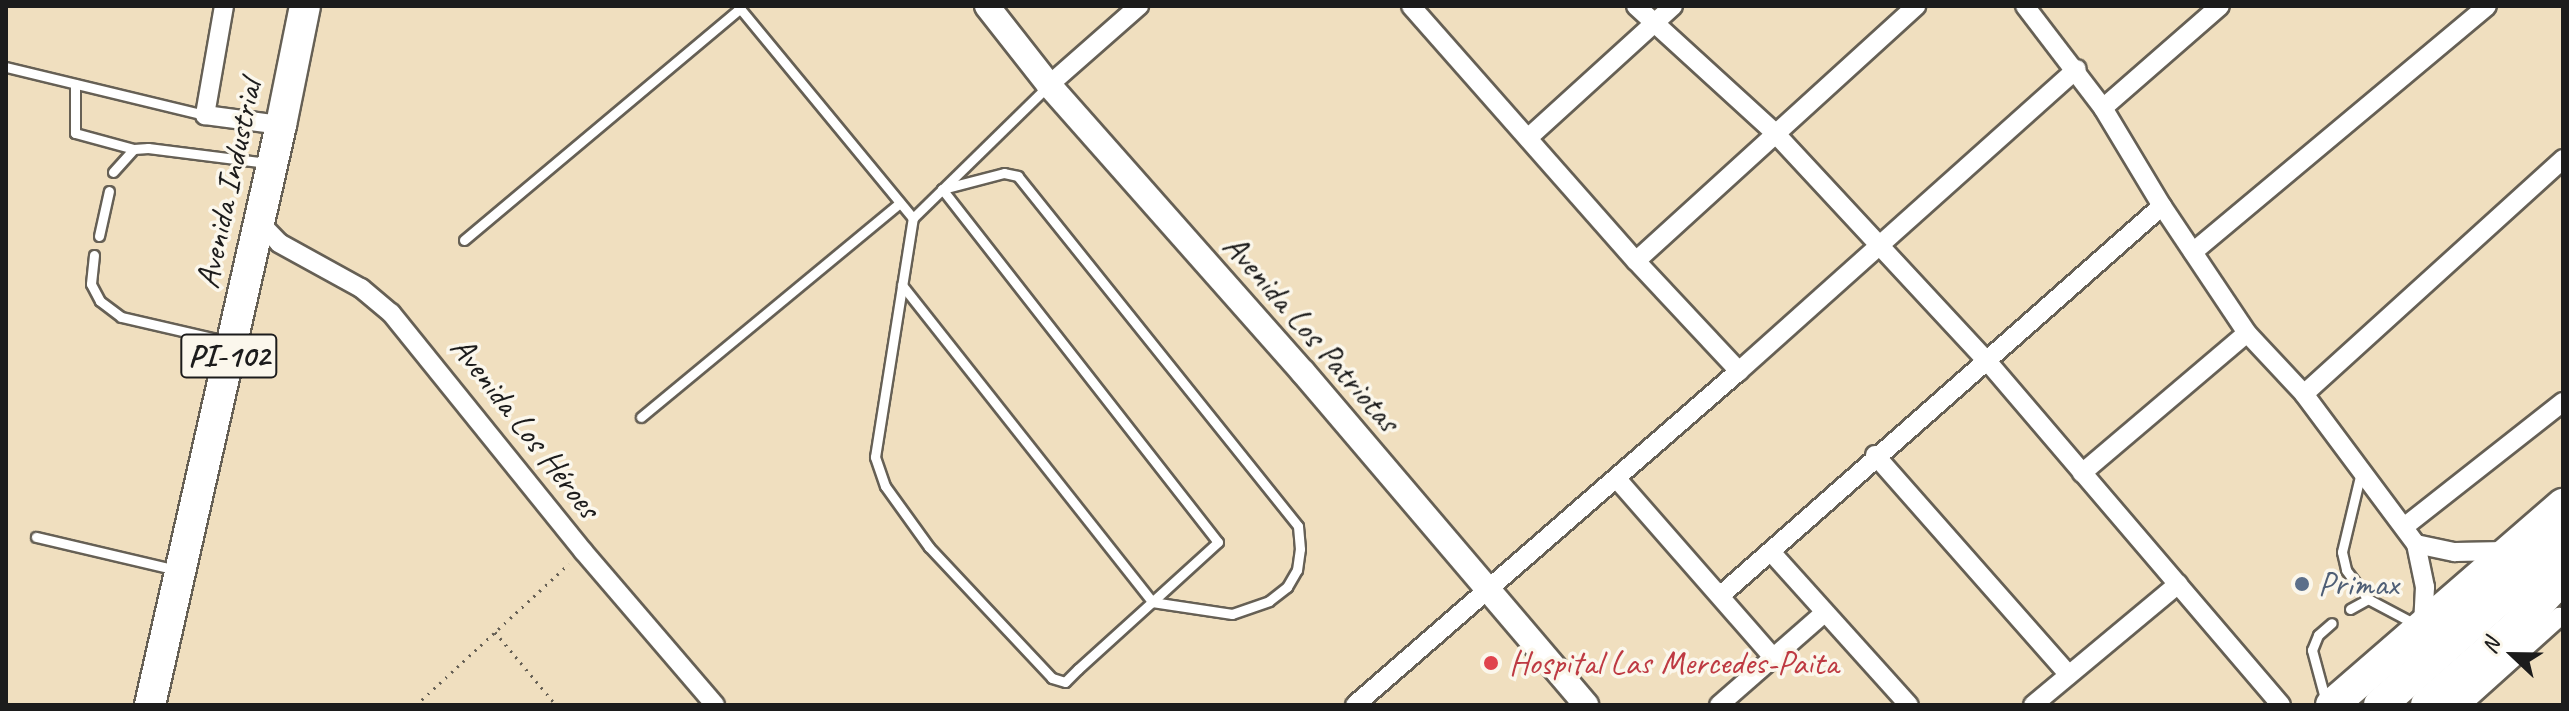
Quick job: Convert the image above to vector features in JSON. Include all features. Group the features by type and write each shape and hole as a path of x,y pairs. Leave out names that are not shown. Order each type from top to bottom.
{"highway":[{"path":"2330,705 2563,505"},
{"path":"2380,705 2533,608 2563,543"},
{"path":"2427,705 2563,577"}],"main road":[{"name":"Avenida Industrial","path":"150,705 305,6"}],"street":[{"path":"224,6 205,115 281,125"},
{"name":"Avenida Los Patriotas","path":"987,6 1049,85 1303,372 1586,705"},
{"path":"1049,85 1139,6"},
{"path":"1411,6 1636,261 1739,371"},
{"path":"1636,6 1775,133 1988,362 2281,705"},
{"path":"1528,138 1673,6"},
{"path":"1636,261 1916,6"},
{"path":"2025,6 2077,69 2162,206 2247,333 2304,394 2416,544 2425,587 2423,628"},
{"path":"2103,108 2220,6"},
{"path":"2193,252 2487,6"},
{"path":"1355,705 1617,479 2077,69"},
{"path":"2304,394 2563,159"},
{"path":"1721,595 1875,455 1988,362 2162,206"},
{"name":"Avenida Los Héroes","path":"259,222 279,243 361,288 391,313 583,551 715,705"},
{"path":"2082,473 2247,333"},
{"path":"2404,527 2563,402"},
{"path":"1875,455 2069,675"},
{"path":"1617,479 1773,657"},
{"path":"2416,544 2455,552 2511,551"},
{"path":"1771,552 1823,614 1909,705"},
{"path":"2033,705 2178,584"},
{"path":"2461,705 2533,608"},
{"path":"1719,705 1823,614"}],"lane":[{"path":"464,240 739,7 913,218"},
{"path":"6,67 205,115"},
{"path":"75,84 75,133 134,149 272,164"},
{"path":"942,189 1218,542 1065,682 1052,678 929,547 885,486 875,457 913,218 942,189 1049,85"},
{"path":"113,172 134,149"},
{"path":"902,285 1152,602 1232,614 1269,601 1287,587 1297,570 1300,549 1298,526 1018,176 1004,173 942,189"},
{"path":"99,236 109,191"},
{"path":"641,417 900,203"},
{"path":"94,255 91,284 100,301 121,317 232,343"},
{"path":"2362,469 2342,552 2346,570 2368,599 2423,628"},
{"path":"36,537 181,571"},
{"path":"2350,609 2368,599"},
{"path":"2330,705 2312,650 2318,635 2332,623"}],"path":[{"path":"416,705 583,551"},
{"path":"495,632 556,705"}],"place":[{"name":"Primax","path":"2302,584"},
{"name":"Hospital Las Mercedes-Paita","path":"1491,663"}]}
